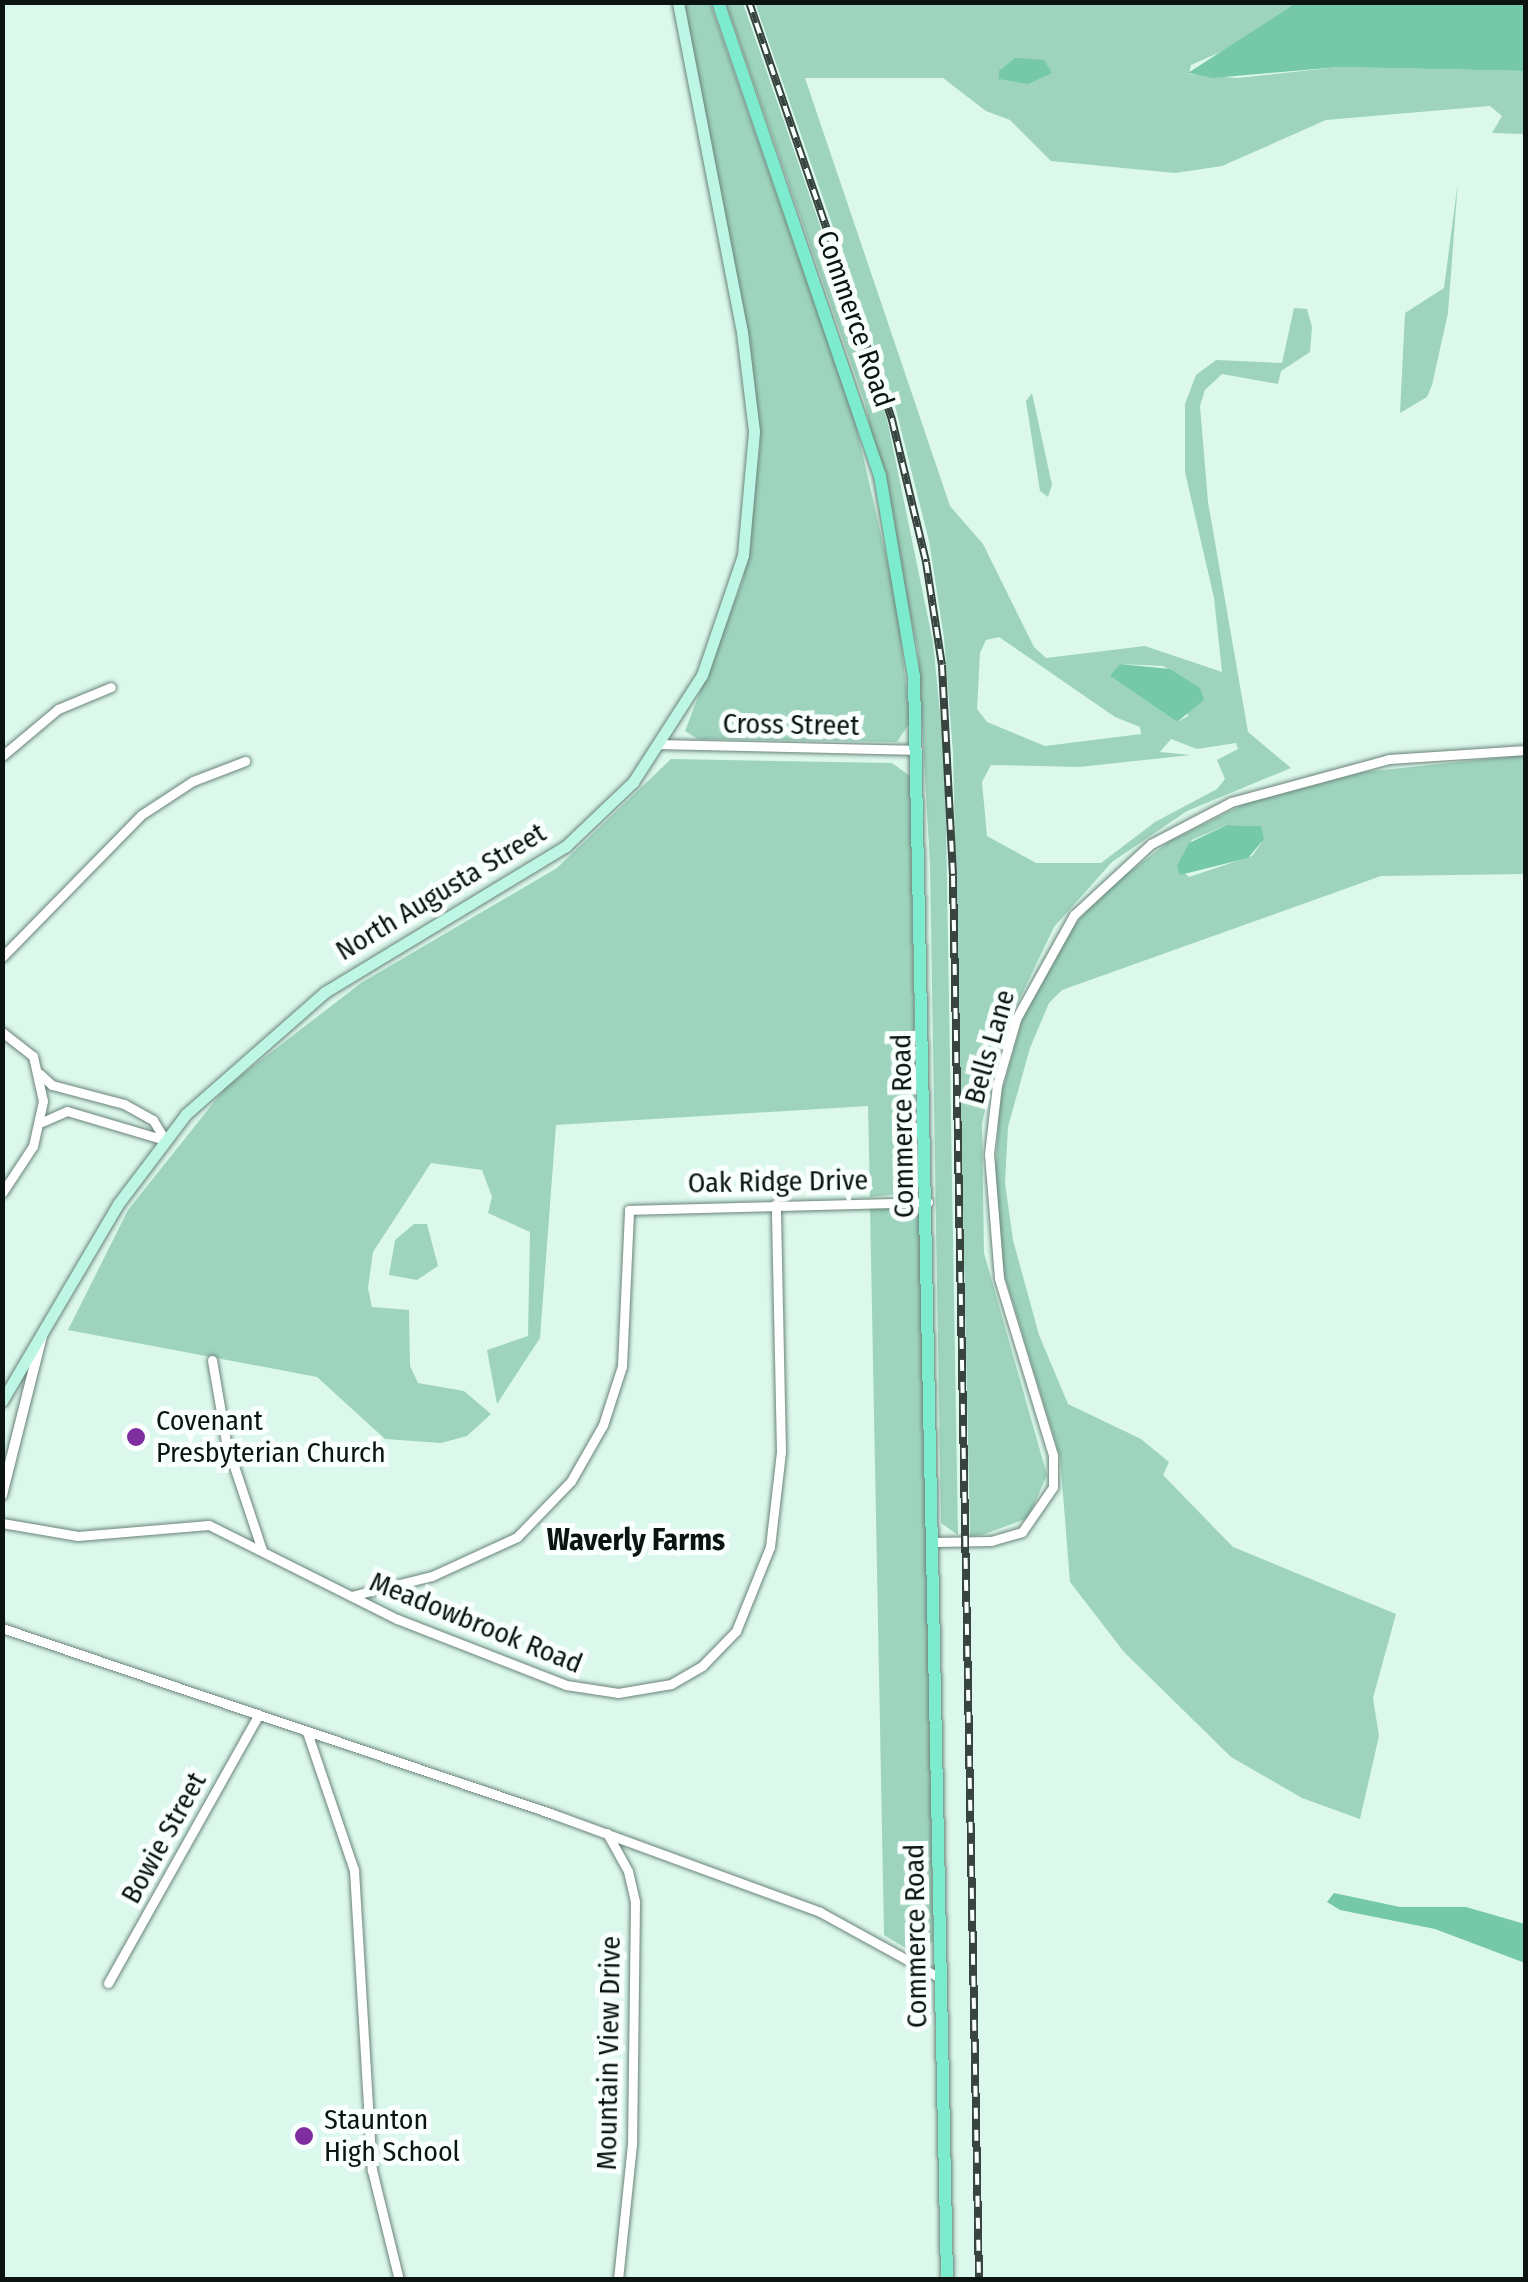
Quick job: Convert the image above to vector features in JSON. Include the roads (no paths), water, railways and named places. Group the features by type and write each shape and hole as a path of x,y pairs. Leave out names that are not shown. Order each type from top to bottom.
{"main road":[{"name":"North Augusta Street","path":"2,1401 118,1204 166,1140 250,1052 326,992 566,846 622,795 661,744 696,688 728,610 749,520 754,450 742,332 678,2"},
{"name":"Commerce Road","path":"718,2 880,476 906,610 920,750 948,2280"}],"street":[{"path":"2,756 58,710 111,687"},
{"name":"Cross Street","path":"661,744 920,750"},
{"name":"Bells Lane","path":"935,1542 990,1541 1022,1532 1053,1487 1052,1456 998,1278 989,1154 998,1085 1016,1020 1074,915 1150,844 1230,802 1389,759 1526,750"},
{"path":"2,957 141,815 193,780 244,761"},
{"path":"2,1032 26,1046 40,1073 52,1085 124,1104 153,1120 166,1140"},
{"path":"2,1193 25,1164 40,1124 40,1073"},
{"path":"40,1124 68,1111 166,1140"},
{"name":"Oak Ridge Drive","path":"348,1597 432,1576 517,1536 572,1481 596,1441 622,1366 629,1210 930,1202"},
{"name":"Meadowbrook Road","path":"2,1523 78,1536 203,1524 262,1550 348,1597 590,1691 659,1688 718,1653 756,1596 776,1516 776,1204"},
{"path":"2,1495 43,1332"},
{"path":"212,1360 226,1442 262,1550"},
{"path":"2,1628 607,1833 820,1912 942,1979"},
{"name":"Bowie Street","path":"108,1983 259,1714"},
{"path":"307,1732 354,1870 372,2170 399,2280"},
{"name":"Mountain View Drive","path":"607,1833 632,1880 635,1902 632,2144 618,2280"}],"railway":[{"path":"749,2 892,420 926,562 942,665 953,876 979,2280"}],"place":[{"name":"Covenant Presbyterian Church","path":"136,1437"},
{"name":"Staunton High School","path":"304,2136"}],"district":[{"name":"Waverly Farms","path":"636,1540"}]}
